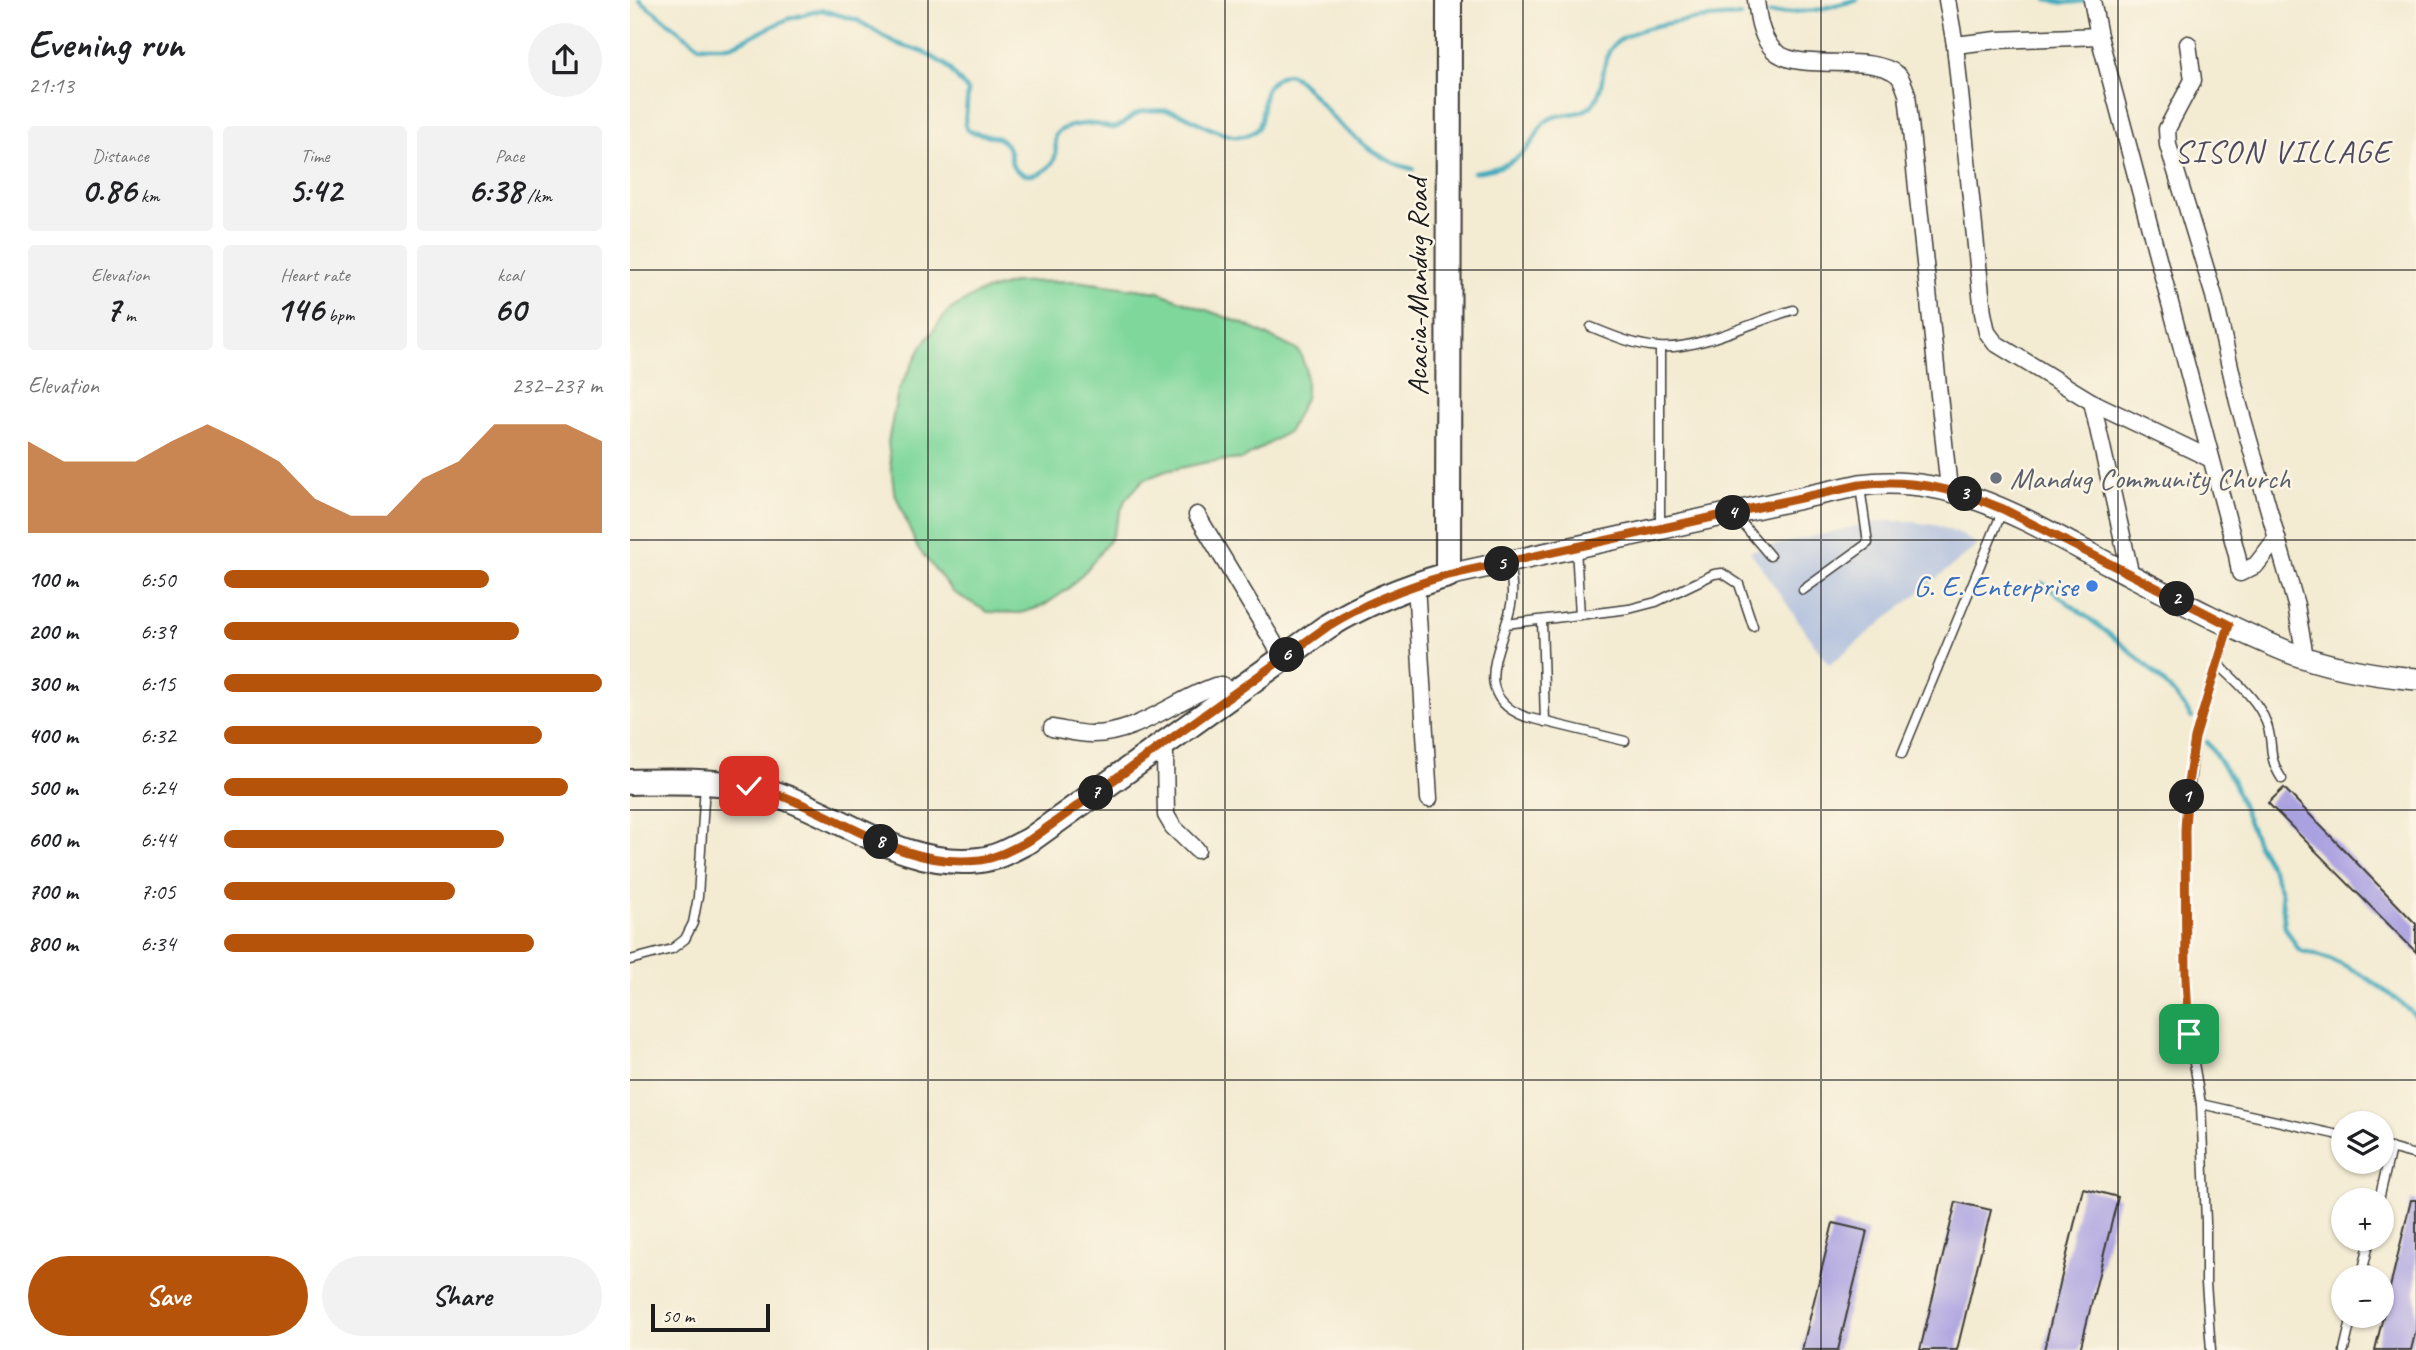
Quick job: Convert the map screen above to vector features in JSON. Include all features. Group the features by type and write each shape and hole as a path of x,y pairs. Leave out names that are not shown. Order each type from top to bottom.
{"main road":[{"name":"Acacia-Mandug Road","path":"1448,575 1449,0"},
{"path":"630,782 705,782 749,786 784,797 901,851 952,861 981,860 1004,853 1030,840 1231,694 1362,606 1416,584 1448,575 1860,485 1905,482 1949,489 2003,509 2131,576 2288,652 2356,671 2416,679"}],"street":[{"path":"1756,0 1762,33 1771,49 1788,59 1883,67 1900,76 1907,94 1949,489"},
{"path":"1947,0 1955,45 1987,332 1995,343 2010,354 2092,402 2211,459"},
{"path":"2092,0 2099,36 2240,573 2256,565 2277,538"},
{"path":"1955,45 1997,40 2099,36"},
{"path":"2188,44 2193,80 2167,129 2168,145 2214,296 2238,402 2296,606 2305,657"},
{"path":"2092,402 2131,576"},
{"path":"1197,515 1283,658"},
{"path":"1416,584 1429,799"},
{"path":"1052,728 1089,734 1101,733 1147,719 1214,686 1222,685 1231,694"},
{"path":"1161,746 1165,755 1166,815 1173,827 1197,850"}],"lane":[{"path":"1591,327 1639,344 1678,348 1697,344 1764,318 1793,310"},
{"path":"1660,348 1660,529"},
{"path":"1803,590 1868,543 1860,485"},
{"path":"1902,754 2003,509"},
{"path":"1733,513 1770,556"},
{"path":"1576,548 1580,615"},
{"path":"1509,562 1513,592 1493,672 1494,690 1499,701 1511,711 1545,722 1625,741"},
{"path":"1506,624 1629,609 1656,602 1714,574 1722,573 1739,584 1753,626"},
{"path":"1542,620 1545,722"},
{"path":"2211,1350 2206,1283 2201,1104 2189,1034 2186,978 2185,830 2195,738 2229,625"},
{"path":"2217,663 2243,688 2266,722 2272,759 2283,779"},
{"path":"630,960 672,949 685,939 693,923 698,897 705,782"},
{"path":"2201,1104 2331,1133"},
{"path":"2394,1149 2416,1155"},
{"path":"2344,1350 2349,1328"}],"shaded area":[{"path":"1888,521 1935,525 1960,534 1978,545 1829,665 1750,551"}],"green space":[{"path":"1076,281 1158,292 1244,324 1299,351 1306,369 1306,396 1289,431 1243,459 1208,462 1166,471 1143,480 1125,500 1111,538 1088,568 1068,589 1043,606 1021,613 988,612 953,592 917,547 894,491 888,442 898,391 922,346 948,311 978,293 1017,282"}],"building":[{"path":"2284,788 2416,924 2416,952 2268,803"},
{"path":"2083,1188 2118,1197 2080,1350 2044,1350"},
{"path":"2411,1200 2416,1200 2416,1330 2411,1350 2375,1350 2380,1328 2394,1328 2394,1271"},
{"path":"1956,1202 1991,1210 1957,1350 1920,1350"},
{"path":"1833,1223 1867,1231 1838,1350 1802,1350"}],"waterway":[{"path":"639,0 699,46 730,46 788,19 821,10 857,20 895,43 923,52 946,65 968,91 965,125 968,130 1006,144 1012,165 1026,175 1039,173 1053,162 1056,151 1055,136 1060,131 1085,124 1114,128 1146,111 1174,112 1222,133 1248,135 1254,132 1261,121 1267,87 1277,78 1288,74 1300,81 1337,122 1363,144 1382,157 1413,169"},
{"path":"1769,14 1816,10 1857,0"},
{"path":"2047,0 2065,3 2086,1"},
{"path":"1474,172 1500,167 1514,160 1527,149 1549,119 1581,112 1592,105 1599,92 1607,56 1619,41 1633,33 1670,23 1741,16"},
{"path":"2042,583 2143,662 2192,718"},
{"path":"2207,742 2232,780 2257,843 2273,871 2281,892 2285,927 2299,950 2348,967 2416,1016"}],"place":[{"name":"Mandug Community Church","path":"1996,478"},
{"name":"G. E. Enterprise","path":"2092,586"}],"district":[{"name":"SISON VILLAGE","path":"2283,151"}],"route":[{"path":"749,786 784,797 901,851 952,861 981,860 1004,853 1030,840 1328,626 1386,594 1448,575 1860,485 1883,482 1926,484 1949,489 2003,509 2229,625 2195,738 2188,783 2185,830 2189,1034"}]}
